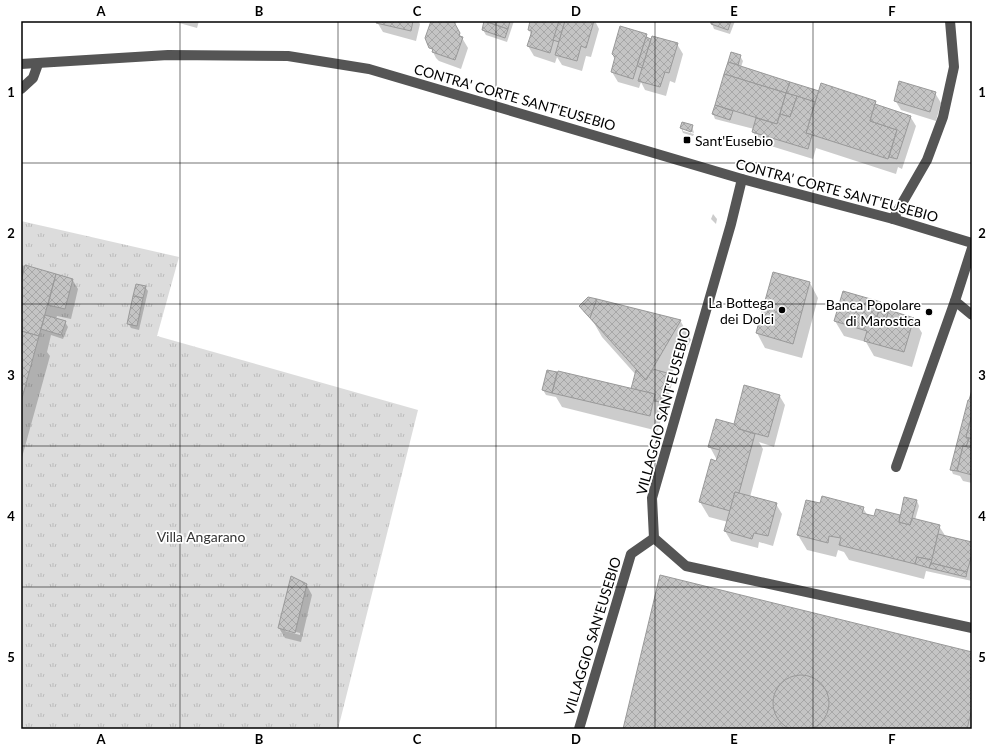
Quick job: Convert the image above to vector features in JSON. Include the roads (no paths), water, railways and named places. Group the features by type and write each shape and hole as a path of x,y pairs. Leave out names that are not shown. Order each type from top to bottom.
{"street":[{"path":"893,219 927,160 943,117 954,67 950,21"},
{"name":"CONTRA' CORTE SANT'EUSEBIO","path":"21,64 168,54 288,56 369,69 742,179 893,219 972,243"},
{"path":"21,89 33,78 38,64"},
{"name":"VILLAGGIO SANT'EUSEBIO","path":"654,538 652,498 729,232 742,179"},
{"path":"896,466 955,301 972,248"},
{"path":"955,301 972,315"},
{"path":"654,538 686,566 972,628"},
{"name":"VILLAGGIO SAN'EUSEBIO","path":"579,729 631,554 654,538"}],"place":[{"name":"Sant'Eusebio","path":"687,140"},
{"name":"La Bottega dei Dolci","path":"782,310"},
{"name":"Banca Popolare di Marostica","path":"929,312"}],"park label":[{"name":"Villa Angarano","path":"201,536"}]}
